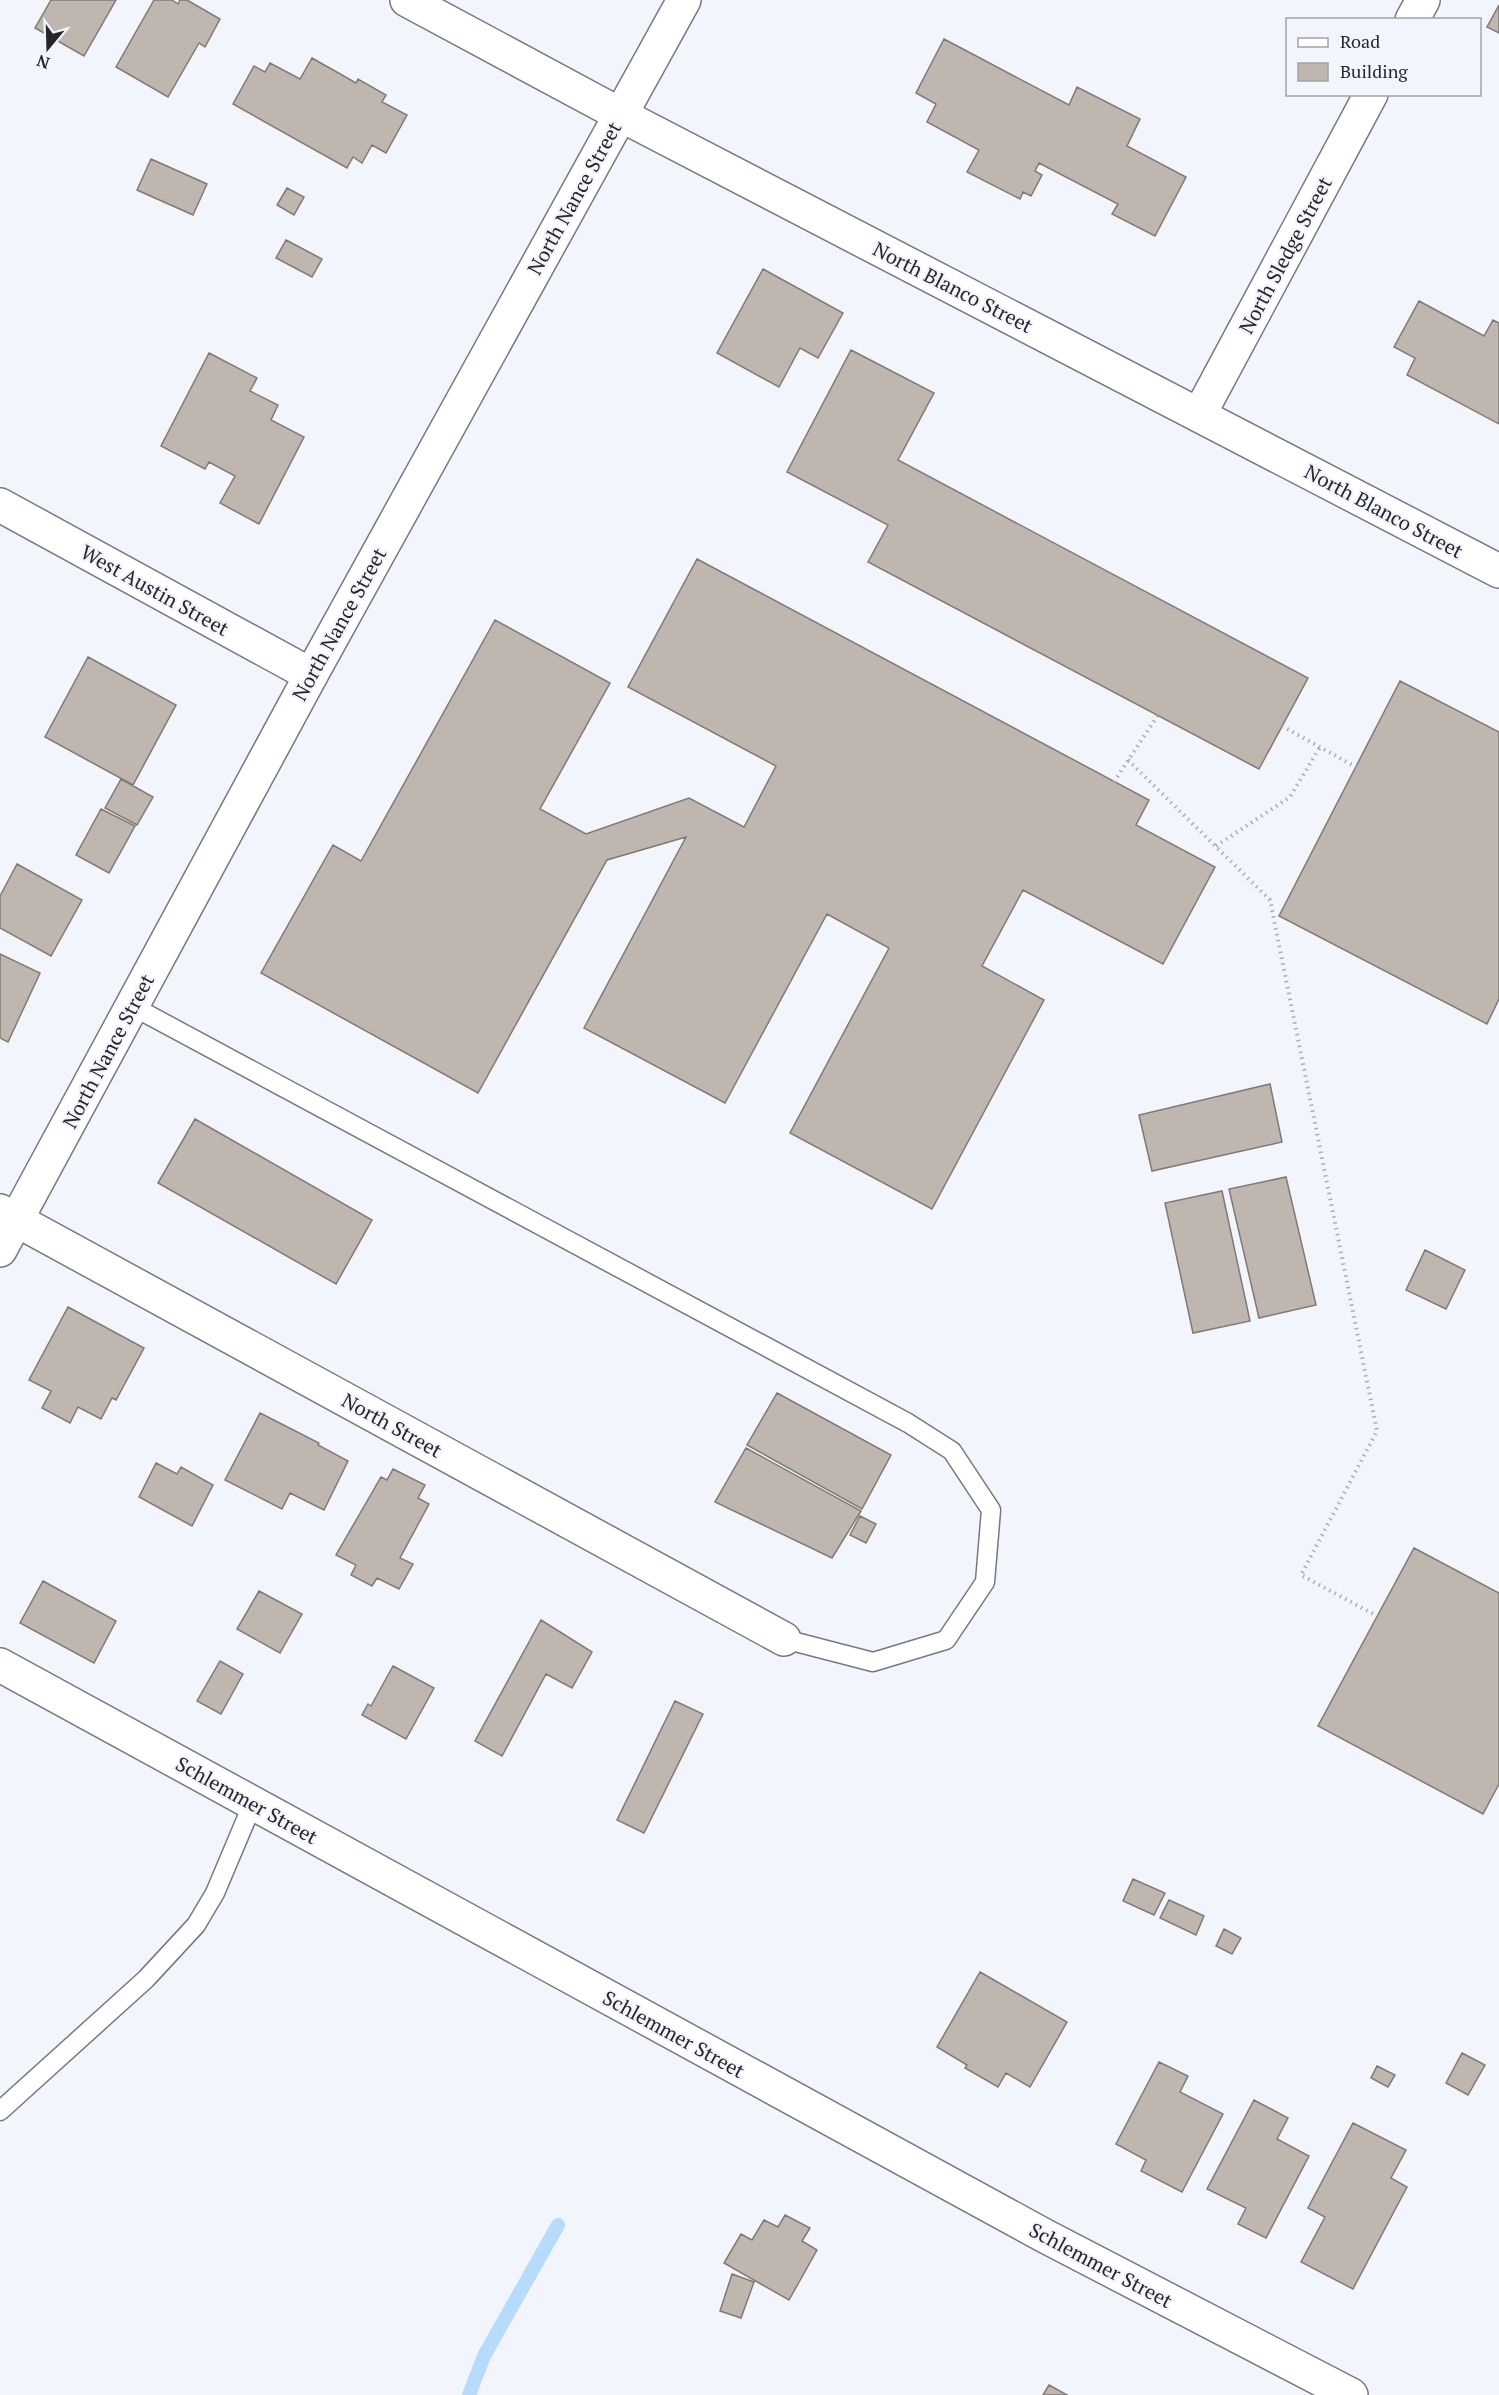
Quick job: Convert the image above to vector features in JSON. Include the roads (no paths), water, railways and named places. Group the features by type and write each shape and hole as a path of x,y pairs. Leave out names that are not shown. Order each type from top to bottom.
{"street":[{"name":"North Blanco Street","path":"407,0 621,115 1499,572"},
{"name":"North Nance Street","path":"0,1251 8,1216 132,1006 311,675 684,0"},
{"path":"1413,18 1423,0"},
{"name":"North Sledge Street","path":"1200,415 1370,96"},
{"name":"West Austin Street","path":"0,505 311,675"},
{"name":"North Street","path":"8,1216 783,1639"},
{"name":"Schlemmer Street","path":"0,1665 1045,2236 1351,2395"}],"lane":[{"path":"132,1006 908,1423 952,1451 991,1510 985,1582 946,1640 873,1662 783,1639"},
{"path":"0,2111 146,1979 196,1925 214,1893 253,1803"}],"waterway":[{"path":"469,2395 484,2356 558,2225"}]}
